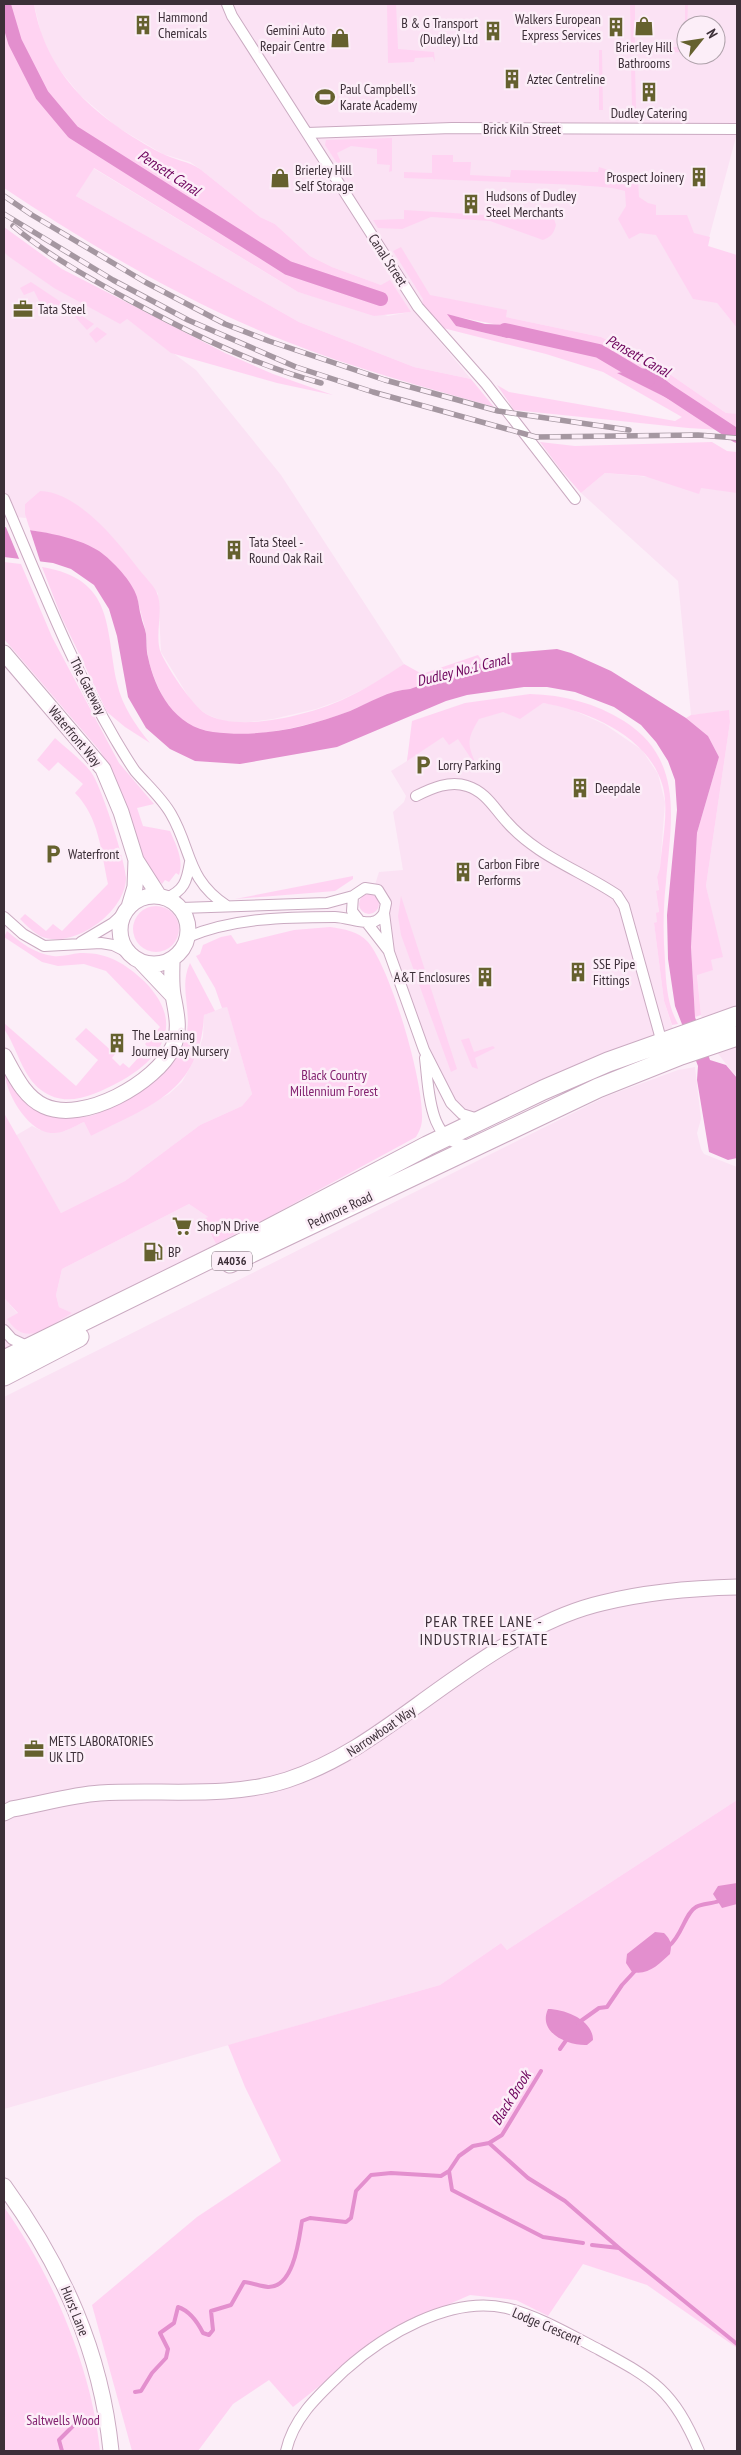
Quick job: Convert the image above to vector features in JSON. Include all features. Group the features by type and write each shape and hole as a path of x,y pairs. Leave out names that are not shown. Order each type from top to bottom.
{"highway":[{"path":"707,1036 737,1016"},
{"name":"A4036","path":"673,1045 707,1036 737,1036"},
{"name":"Pedmore Road","path":"4,1376 176,1289 451,1142 481,1119 608,1062 673,1045"},
{"name":"Pedmore Road","path":"4,1360 240,1244 427,1146 451,1142 476,1144 598,1088 673,1045"}],"street":[{"name":"Canal Street","path":"227,4 232,16 418,307 486,384 575,499"},
{"name":"Brick Kiln Street","path":"307,133 452,128 737,129"},
{"name":"The Gateway","path":"4,499 35,577 114,737 134,769 172,815 190,862 209,892 227,906"},
{"name":"Waterfront Way","path":"4,653 103,769 121,812 136,860 136,887 120,932 122,941 173,996"},
{"path":"416,796 427,790 454,784 467,786 482,793 519,834 533,846 617,896 624,906 673,1045"},
{"name":"Waterfront Way","path":"136,860 163,897 181,908"},
{"path":"76,944 106,928 127,910 148,896 163,897 176,894 184,886 190,862"},
{"path":"4,917 33,942 44,946 101,943 113,945 136,958 157,965 172,960 182,950 188,938 188,922 181,908 327,903 353,896 366,888 378,890 386,900 384,913 389,952 424,1050 451,1103 462,1114 481,1119"},
{"path":"353,896 352,911 389,952"},
{"path":"188,938 219,925 239,922 336,917 375,921 384,913"},
{"path":"4,1056 21,1086 30,1097 43,1106 68,1111 94,1107 142,1082 164,1062 173,1047 177,1035 178,1017 173,996 172,960"},
{"path":"424,1050 434,1117 434,1131 427,1146"},
{"path":"451,1103 451,1142"},
{"path":"434,1117 451,1142"},
{"path":"4,1330 12,1339 29,1347"},
{"name":"Narrowboat Way","path":"4,1813 12,1809 99,1793 195,1792 251,1787 286,1780 347,1755 457,1677 505,1646 551,1622 600,1603 654,1592 737,1586"},
{"name":"Hurst Lane","path":"4,2186 29,2220 60,2273 83,2326 99,2380 111,2451"},
{"name":"Lodge Crescent","path":"286,2451 299,2418 313,2401 360,2358 395,2333 424,2320 457,2309 479,2307 503,2308 541,2321 649,2378 674,2402 699,2451"}],"shaded area":[{"path":"34,4 737,4 736,137 698,279 737,328 737,424 726,413 645,357 601,337 482,312 428,313 420,318 471,379 414,367 299,322 76,196 93,168 298,292 388,316 410,312 381,285 332,267 310,256 275,224 260,217 190,162 163,154 117,127 80,95 54,63 43,42"},
{"path":"4,237 127,319 196,370 281,475 404,664 376,683 341,700 316,709 273,719 241,723 223,721 206,714 193,704 161,652 158,593 40,491 25,504 26,518 4,516"},
{"path":"605,473 737,485 737,1029 708,1038 701,1015 697,974 711,960 722,957 706,886 730,722 729,711 691,715 678,581 581,493"},
{"path":"543,703 566,707 604,724 642,750 658,774 665,802 660,868 657,877 659,891 656,891 659,913 657,923 654,923 664,1001 679,1048 598,1076 463,1128 445,1091 389,952 386,910 374,888 379,872 403,870 393,812 404,802 406,796 391,771 407,761 411,737 445,719"},
{"path":"227,1006 252,1094 242,1106 200,1125 125,1181 61,1213 15,1136 32,1126 40,1130 65,1131 84,1122 91,1136 169,1094 182,1082 197,1055 203,1037 204,1015"},
{"path":"737,1046 737,1078 716,1051"},
{"path":"695,1067 701,1119 697,1133 701,1149 704,1154 737,1167 737,1800 507,1950 501,1943 440,1985 4,2109 4,1397 607,1096 678,1070"},
{"path":"189,1204 208,1217 203,1220 224,1259 4,1369 4,1298 18,1314 71,1313 59,1307 56,1295 62,1269"}],"green space":[{"path":"4,4 34,4 40,30 50,53 63,75 97,111 138,140 161,153 200,169 260,217 275,224 310,256 332,267 381,285 390,280 411,312 374,316 298,292 94,168 76,196 299,322 414,367 471,379 494,407 336,360 248,326 140,272 4,188"},
{"path":"387,4 396,4 398,49 434,52 435,62 433,57 415,58 414,62 388,63"},
{"path":"630,4 635,4 635,47 676,47 676,52 631,53"},
{"path":"685,4 688,4 688,15 685,15"},
{"path":"599,50 602,50 603,110 599,110"},
{"path":"631,65 635,65 636,109 632,109"},
{"path":"392,138 392,171 389,172 390,165 377,164 377,149 351,146 337,153 349,181 325,145 326,140"},
{"path":"432,155 453,155 453,162 471,162 470,175 510,177 511,170 598,172 599,167 638,180 639,197 648,203 656,205 656,215 687,215 694,233 710,237 708,246 737,255 737,328 717,303 693,299 656,235 640,233 629,239 618,219 626,206 625,191 608,187 579,185 404,178 404,172 432,173"},
{"path":"404,210 536,218 537,214 554,219 556,225 552,234 543,240 490,221 431,217 402,229 378,228 373,220 404,219"},
{"path":"4,227 62,269 225,353 273,374 333,395 277,383 171,353 127,319 120,324 54,288 8,256 4,252"},
{"path":"401,247 430,295 507,310 506,317 601,337 645,357 726,413 737,414 737,431 688,428 514,410 497,385 509,392 675,421 682,417 603,372 546,354 439,327 422,305 423,299 393,251","holes":["448,315 529,331 507,338 456,326","646,368 670,383 679,393 684,406 618,373"]},
{"path":"31,282 94,324 87,330 68,309 56,305 44,311 34,291 24,295 20,288"},
{"path":"97,327 107,334 96,343 89,334"},
{"path":"540,442 575,446 712,442 727,451 737,452 737,493 701,488 699,494 644,476 605,473 581,493"},
{"path":"40,491 55,494 83,509 110,534 152,585 157,593 160,607 158,639 161,653 181,686 194,703 206,714 237,722 274,720 328,706 342,700 366,688 404,664 422,674 478,655 483,662 410,689 384,696 351,711 304,725 256,734 232,735 210,732 190,726 175,715 158,687 147,653 147,637 137,597 50,534 30,530 25,514 25,504"},
{"path":"4,562 21,564 52,637 119,763 154,804 137,808 143,826 170,831 179,852 181,863 179,875 176,873 169,882 165,880 162,884 146,866 115,778 100,751 4,639"},
{"path":"42,567 66,573 83,582 95,594 107,625 117,683 122,700 135,723 150,743 125,727 107,712 61,616"},
{"path":"530,694 567,698 602,709 624,721 644,737 657,754 665,773 670,793 671,815 664,902 664,941 668,993 671,1009 678,1024 672,1025 664,1001 654,923 657,922 656,913 659,912 656,891 659,890 657,877 660,868 665,797 656,769 645,754 615,729 598,720 579,712 543,703 520,719 503,712 479,719 469,744 478,769 458,739 449,745 443,737 407,761 412,721 465,703"},
{"path":"729,710 730,722 706,886 723,957 711,960 713,970 697,975 701,1015 695,1017 691,947 697,833 719,757 708,736 686,718 691,715"},
{"path":"55,738 91,772 101,791 122,855 126,877 124,890 118,903 108,915 82,933 68,938 53,939 40,936 20,919 25,914 46,931 53,924 62,931 108,884 98,835 83,802 75,793 83,784 58,762 49,771 37,760"},
{"path":"353,876 353,879 335,891 235,899"},
{"path":"369,894 376,897 379,904 376,911 369,914 362,911 359,904 362,897"},
{"path":"401,896 457,1069 451,1072 401,935 398,916"},
{"path":"156,906 169,910 175,916 179,929 175,942 169,948 156,952 143,948 137,942 133,929 137,916 143,910"},
{"name":"Black Country Millennium Forest","path":"330,927 350,931 360,935 368,942 377,956 396,1000 418,1080 422,1119 416,1137 216,1244 203,1219 208,1217 189,1204 62,1269 56,1295 59,1307 72,1313 38,1332 22,1333 15,1328 7,1319 18,1313 4,1298 4,1113 61,1213 125,1181 200,1125 242,1106 252,1094 227,1007 222,1008 215,988 196,956 200,954 203,945 231,935 237,944 294,930"},
{"path":"7,931 40,953 56,956 80,953 98,954 115,960 137,975 157,996 164,1011 166,1025 164,1038 157,1051 147,1062 119,1082 90,1095 80,1098 60,1099 41,1090 34,1084 24,1069 4,1029 4,1023 76,1086 98,1060 75,1039 86,1028 115,1054 112,1058 120,1066 123,1063 129,1068 148,1047 145,1044 160,1027 106,971 84,964 58,966 42,962 4,937"},
{"path":"190,963 215,1011 204,1015 200,1041 193,1062 182,1079 168,1093 133,1115 91,1136 84,1122 64,1131 51,1133 42,1131 25,1117 12,1098 4,1068 60,1117 68,1118 86,1117 102,1112 144,1089 163,1074 178,1055 187,1031 188,1014 185,980"},
{"path":"469,1038 474,1052 493,1046 495,1048 475,1058 478,1069 472,1067 461,1040"},
{"path":"737,1800 737,2348 647,2285 583,2264 548,2316 516,2300 470,2295 390,2330 293,2407 269,2380 233,2404 198,2451 132,2451 92,2305 197,2217 281,2161 245,2087 228,2045 440,1985 501,1943 507,1950"},
{"name":"Saltwells Wood","path":"4,2207 22,2233 38,2262 67,2323 79,2355 88,2388 96,2420 100,2451 4,2451"}],"water":[{"path":"447,314 485,324 508,325 530,330 507,338 456,326"},
{"name":"Pensett Canal","path":"646,368 665,379 675,389 683,400 685,407 617,373"},
{"name":"Dudley No.1 Canal","path":"4,527 40,532 78,541 99,551 116,566 135,591 146,634 151,670 162,694 178,715 200,729 231,734 248,734 299,727 350,711 387,694 410,689 510,653 557,649 571,653 611,671 686,718 708,736 719,757 697,833 691,947 695,1017 710,1060 726,1065 737,1078 737,1158 728,1160 709,1152 697,1080 698,1066 675,1006 668,959 667,915 677,810 675,780 668,761 656,742 641,725 614,707 575,692 547,687 524,687 467,695 446,701 337,747 240,764 195,761 170,749 146,728 128,697 117,636 109,609 94,585 71,569 53,563 4,557"},
{"path":"737,1883 737,1904 722,1908 713,1894 718,1886"},
{"path":"655,1932 664,1933 668,1938 671,1945 670,1954 648,1971 632,1972 626,1963 627,1954"},
{"path":"548,2009 562,2011 583,2021 592,2033 593,2040 587,2045 580,2045 557,2036 547,2025"}],"pier":[{"path":"5,525 29,527 41,564 20,561"}],"waterway":[{"name":"Pensett Canal","path":"4,5 15,42 42,95 73,132 288,268 381,299"},
{"name":"Pensett Canal","path":"505,330 599,351 648,380"},
{"name":"Pensett Canal","path":"667,390 737,436"},
{"name":"Black Brook","path":"669,1946 677,1937 692,1910 701,1905 719,1901"},
{"name":"Black Brook","path":"578,2023 599,2008 607,2007 622,1985 635,1971"},
{"name":"Black Brook","path":"560,2049 567,2039"},
{"name":"Black Brook","path":"135,2392 141,2391 152,2373 166,2358 168,2349 160,2333 174,2323 178,2307 190,2314 203,2333 209,2335 213,2330 211,2311 231,2305 244,2282 268,2287 277,2285 284,2280 294,2261 302,2221 310,2218 346,2222 351,2218 356,2191 371,2175 391,2173 441,2176 449,2171 459,2156 473,2146 489,2143 502,2135 541,2071"},
{"path":"489,2143 528,2178 565,2201 619,2248 737,2344"},
{"path":"449,2171 452,2190 543,2237 583,2243"},
{"path":"592,2245 619,2248"},
{"name":"Black Brook","path":"62,2451 59,2440 78,2421"}],"railway":[{"path":"4,196 32,215 145,282 225,324 269,341 385,380 498,411 629,430"},
{"path":"4,214 113,280 188,320 296,367 373,392 536,437 698,435 737,438"},
{"path":"13,226 70,266 175,324 247,358 321,383"}],"place":[{"name":"Hammond Chemicals","path":"143,25"},
{"name":"Brierley Hill Bathrooms","path":"644,26"},
{"name":"Walkers European Express Services","path":"616,27"},
{"name":"B & G Transport (Dudley) Ltd","path":"493,31"},
{"name":"Gemini Auto Repair Centre","path":"340,38"},
{"name":"Aztec Centreline","path":"512,79"},
{"name":"Dudley Catering","path":"649,92"},
{"name":"Paul Campbell's Karate Academy","path":"325,97"},
{"name":"Prospect Joinery","path":"699,177"},
{"name":"Brierley Hill Self Storage","path":"280,178"},
{"name":"Hudsons of Dudley Steel Merchants","path":"471,204"},
{"name":"Tata Steel","path":"23,309"},
{"name":"Tata Steel - Round Oak Rail","path":"234,550"},
{"name":"Lorry Parking","path":"423,765"},
{"name":"Deepdale","path":"580,788"},
{"name":"Waterfront","path":"53,854"},
{"name":"Carbon Fibre Performs","path":"463,872"},
{"name":"SSE Pipe Fittings","path":"578,972"},
{"name":"A&T Enclosures","path":"485,977"},
{"name":"The Learning Journey Day Nursery","path":"117,1043"},
{"name":"Shop'N Drive","path":"182,1226"},
{"name":"BP","path":"153,1252"},
{"name":"METS LABORATORIES UK LTD","path":"34,1749"}],"district":[{"name":"PEAR TREE LANE - INDUSTRIAL ESTATE","path":"484,1630"}]}
